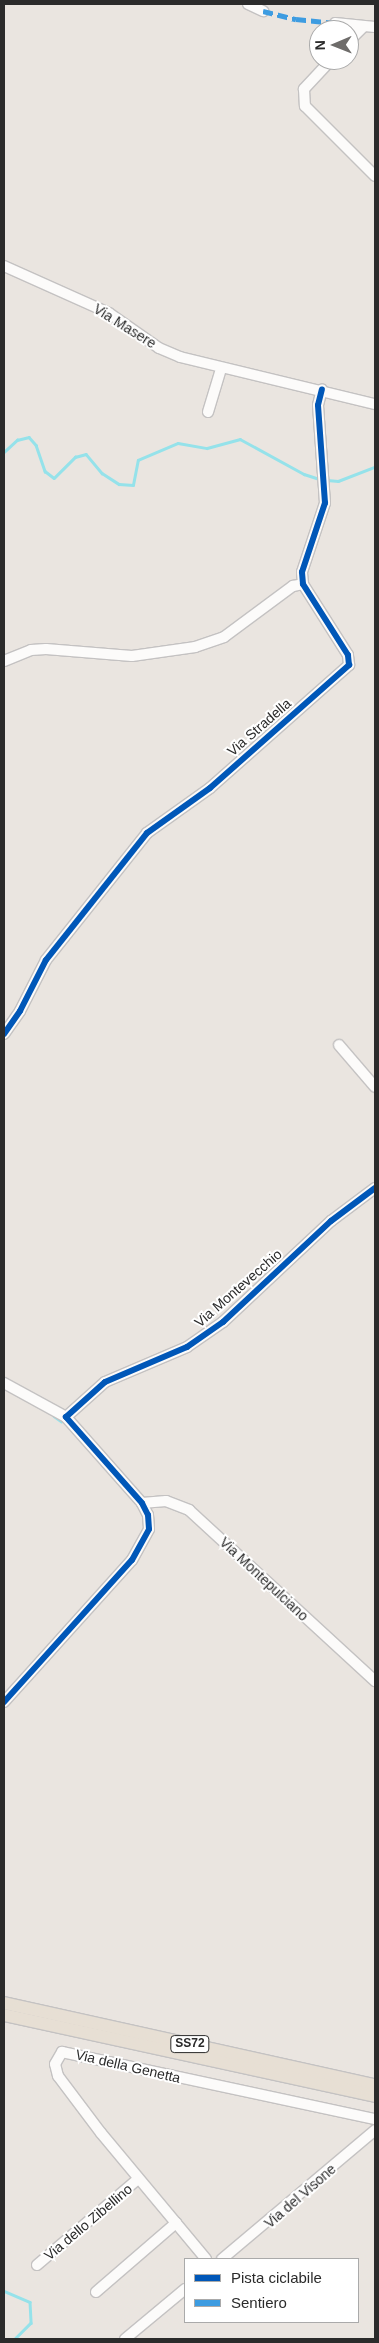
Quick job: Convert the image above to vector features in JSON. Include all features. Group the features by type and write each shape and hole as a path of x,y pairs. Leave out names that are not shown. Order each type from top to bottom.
{"main road":[{"name":"SS72","path":"4,2003 375,2085"},
{"name":"SS72","path":"4,2015 375,2096"}],"street":[{"path":"248,4 263,10"},
{"path":"359,26 375,26"},
{"path":"359,30 363,26"},
{"path":"322,70 304,90 305,106 375,176"},
{"name":"Via Masere","path":"4,266 109,313 159,348 180,357 222,369 322,390 375,404"},
{"path":"208,412 222,369"},
{"path":"4,661 31,650 46,649 132,656 195,647 224,637 293,586 303,584 302,572 322,520 324,489 318,405 322,390"},
{"name":"Via Stradella","path":"4,1034 20,1011 46,960 146,833 210,788 350,665 348,655 303,584"},
{"path":"339,1045 375,1087"},
{"name":"Via Montevecchio","path":"66,1417 105,1382 187,1347 223,1322 331,1221 375,1188"},
{"path":"4,1383 66,1417 142,1503 148,1515 149,1529 143,1545 4,1702"},
{"name":"Via Montepulciano","path":"142,1503 166,1501 189,1510 375,1681"},
{"name":"Via della Genetta","path":"205,2258 138,2179 58,2076 55,2064 62,2052 375,2119"},
{"name":"Via del Visone","path":"223,2258 375,2130"},
{"name":"Via dello Zibellino","path":"37,2265 138,2179"},
{"path":"96,2292 176,2223"},
{"path":"124,2339 184,2290"}],"waterway":[{"path":"4,452 17,440 29,437 36,445 45,471 54,478 75,457 86,454 102,473 119,484 133,485 138,460 178,443 207,448 240,439 304,474 322,480"},
{"path":"327,480 338,481 375,467"},
{"path":"54,1416 61,1421"},
{"path":"4,2291 30,2302 31,2323 15,2339"}],"marked path":[{"path":"263,11 309,20"}],"cycle path":[{"path":"4,1034 20,1011 46,960 147,833 210,788 349,665 348,655 303,584 302,572 325,503 318,405 322,389"},
{"path":"4,1702 132,1560 149,1529 148,1515 142,1503 66,1417 105,1382 187,1347 223,1322 331,1221 375,1188"}]}
